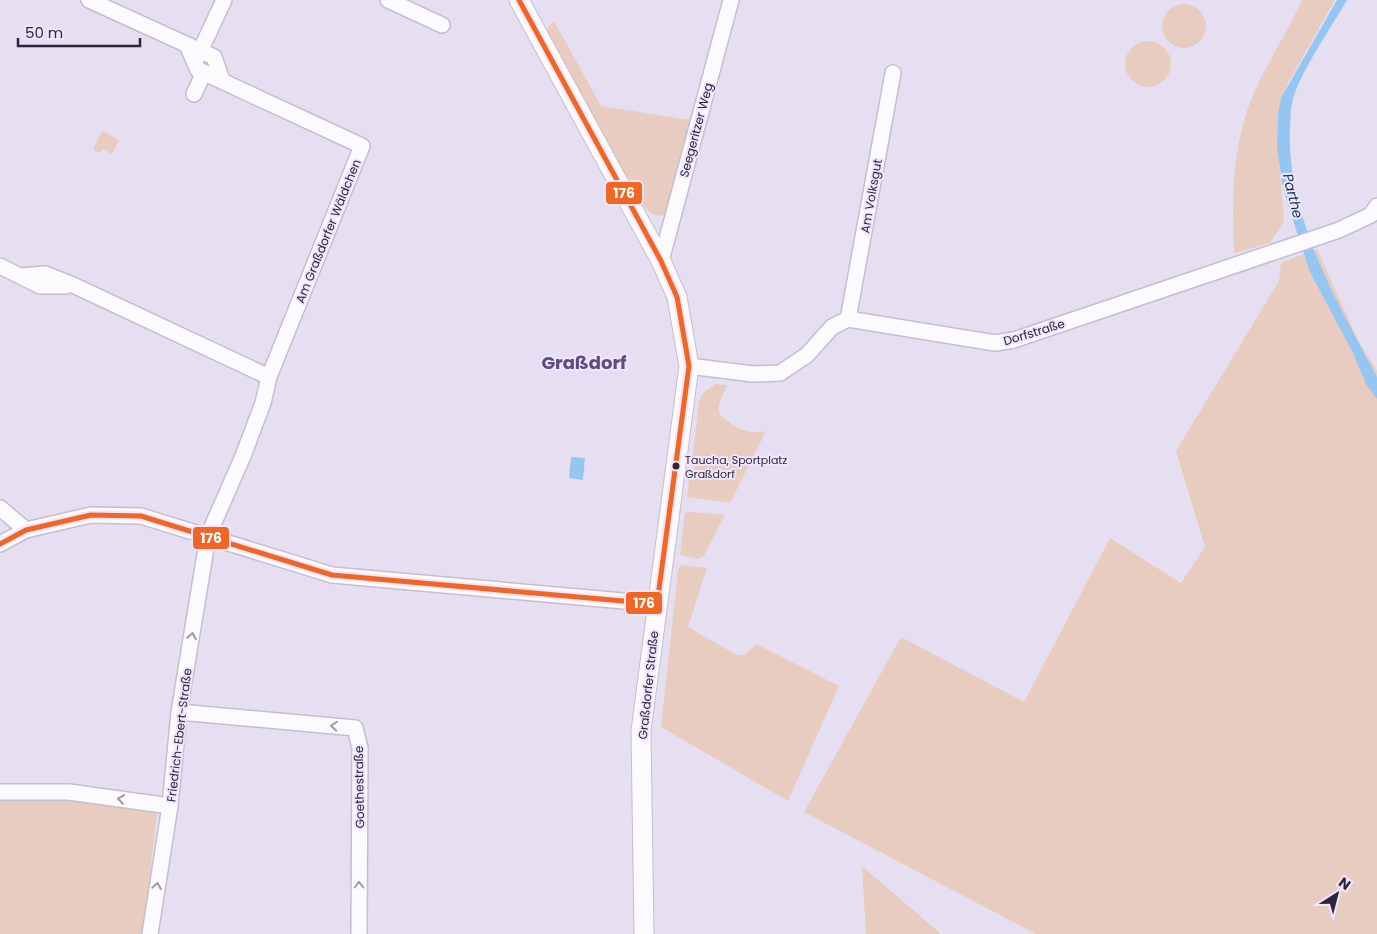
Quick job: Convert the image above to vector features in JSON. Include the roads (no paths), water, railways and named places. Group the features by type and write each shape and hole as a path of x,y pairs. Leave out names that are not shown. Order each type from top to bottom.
{"street":[{"name":"Am Graßdorfer Wäldchen","path":"89,0 196,58 222,80 362,146 269,377 263,403 247,447 208,536"},
{"path":"194,94 196,58 224,0"},
{"path":"388,0 442,25"},
{"name":"Graßdorfer Straße","path":"519,0 661,261 677,297 689,366 641,731 644,934"},
{"name":"Seegeritzer Weg","path":"661,261 731,0"},
{"name":"Am Graßdorfer Wäldchen","path":"196,58 214,57 222,80"},
{"name":"Am Volksgut","path":"848,319 893,73"},
{"name":"Dorfstraße","path":"848,319 995,344 1014,340 1265,256 1375,215"},
{"path":"0,266 40,286 73,285 269,377"},
{"path":"689,366 752,374 780,373 807,355 832,327 848,319"},
{"path":"0,508 26,530"},
{"path":"0,544 26,530 92,515 140,516 332,575 657,604"},
{"name":"Friedrich-Ebert-Straße","path":"150,934 170,806 179,712 208,536"},
{"name":"Goethestraße","path":"179,712 356,728 360,748 359,934"},
{"path":"0,792 69,792 170,806"}],"water":[{"name":"Parthe","path":"1337,0 1347,0 1308,65 1295,92 1291,109 1291,159 1296,192 1305,225 1330,287 1377,377 1377,399 1366,384 1353,353 1310,272 1282,183 1277,146 1278,115 1281,98"},
{"path":"571,457 585,458 583,480 569,478"}],"place":[{"name":"Taucha, Sportplatz Graßdorf","path":"676,466"}],"district":[{"name":"Graßdorf","path":"584,362"}]}
